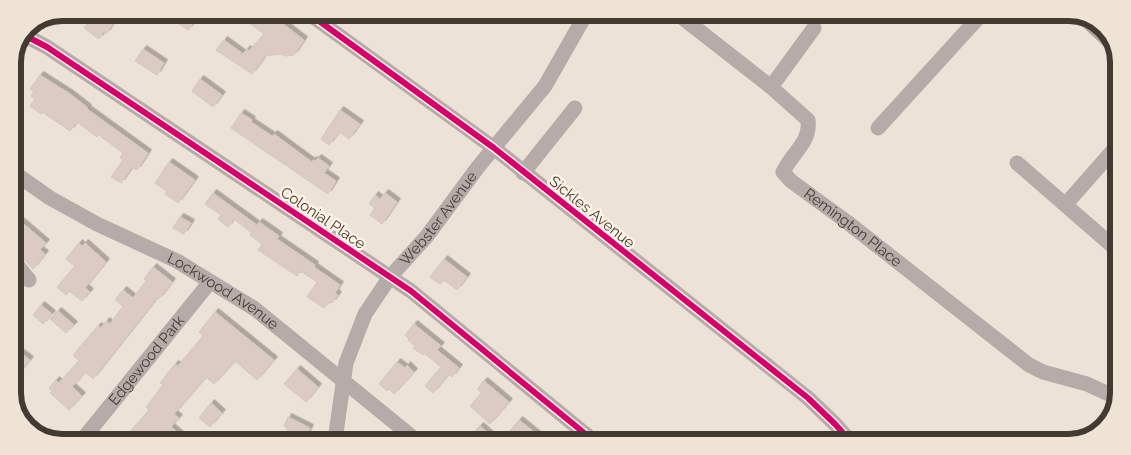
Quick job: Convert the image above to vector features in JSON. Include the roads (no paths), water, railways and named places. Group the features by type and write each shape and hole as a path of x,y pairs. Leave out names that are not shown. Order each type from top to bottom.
{"street":[{"name":"Sickles Avenue","path":"319,21 494,148 808,398 844,434"},
{"name":"Webster Avenue","path":"336,434 346,363 362,321 390,277 426,236 545,86 582,21"},
{"name":"Remington Place","path":"688,21 771,87 808,120 810,130 783,172 791,181 847,222 1029,365 1043,372 1087,384 1110,395"},
{"path":"878,128 975,21"},
{"path":"771,87 814,28"},
{"name":"Colonial Place","path":"30,37 411,291 585,434"},
{"path":"523,173 575,108"},
{"path":"1066,204 1110,155"},
{"path":"1017,163 1110,244"},
{"name":"Lockwood Avenue","path":"21,178 50,198 97,224 177,261 255,310 285,332 343,382 408,434"},
{"path":"21,270 29,280"},
{"name":"Edgewood Park","path":"87,434 210,282"}]}
